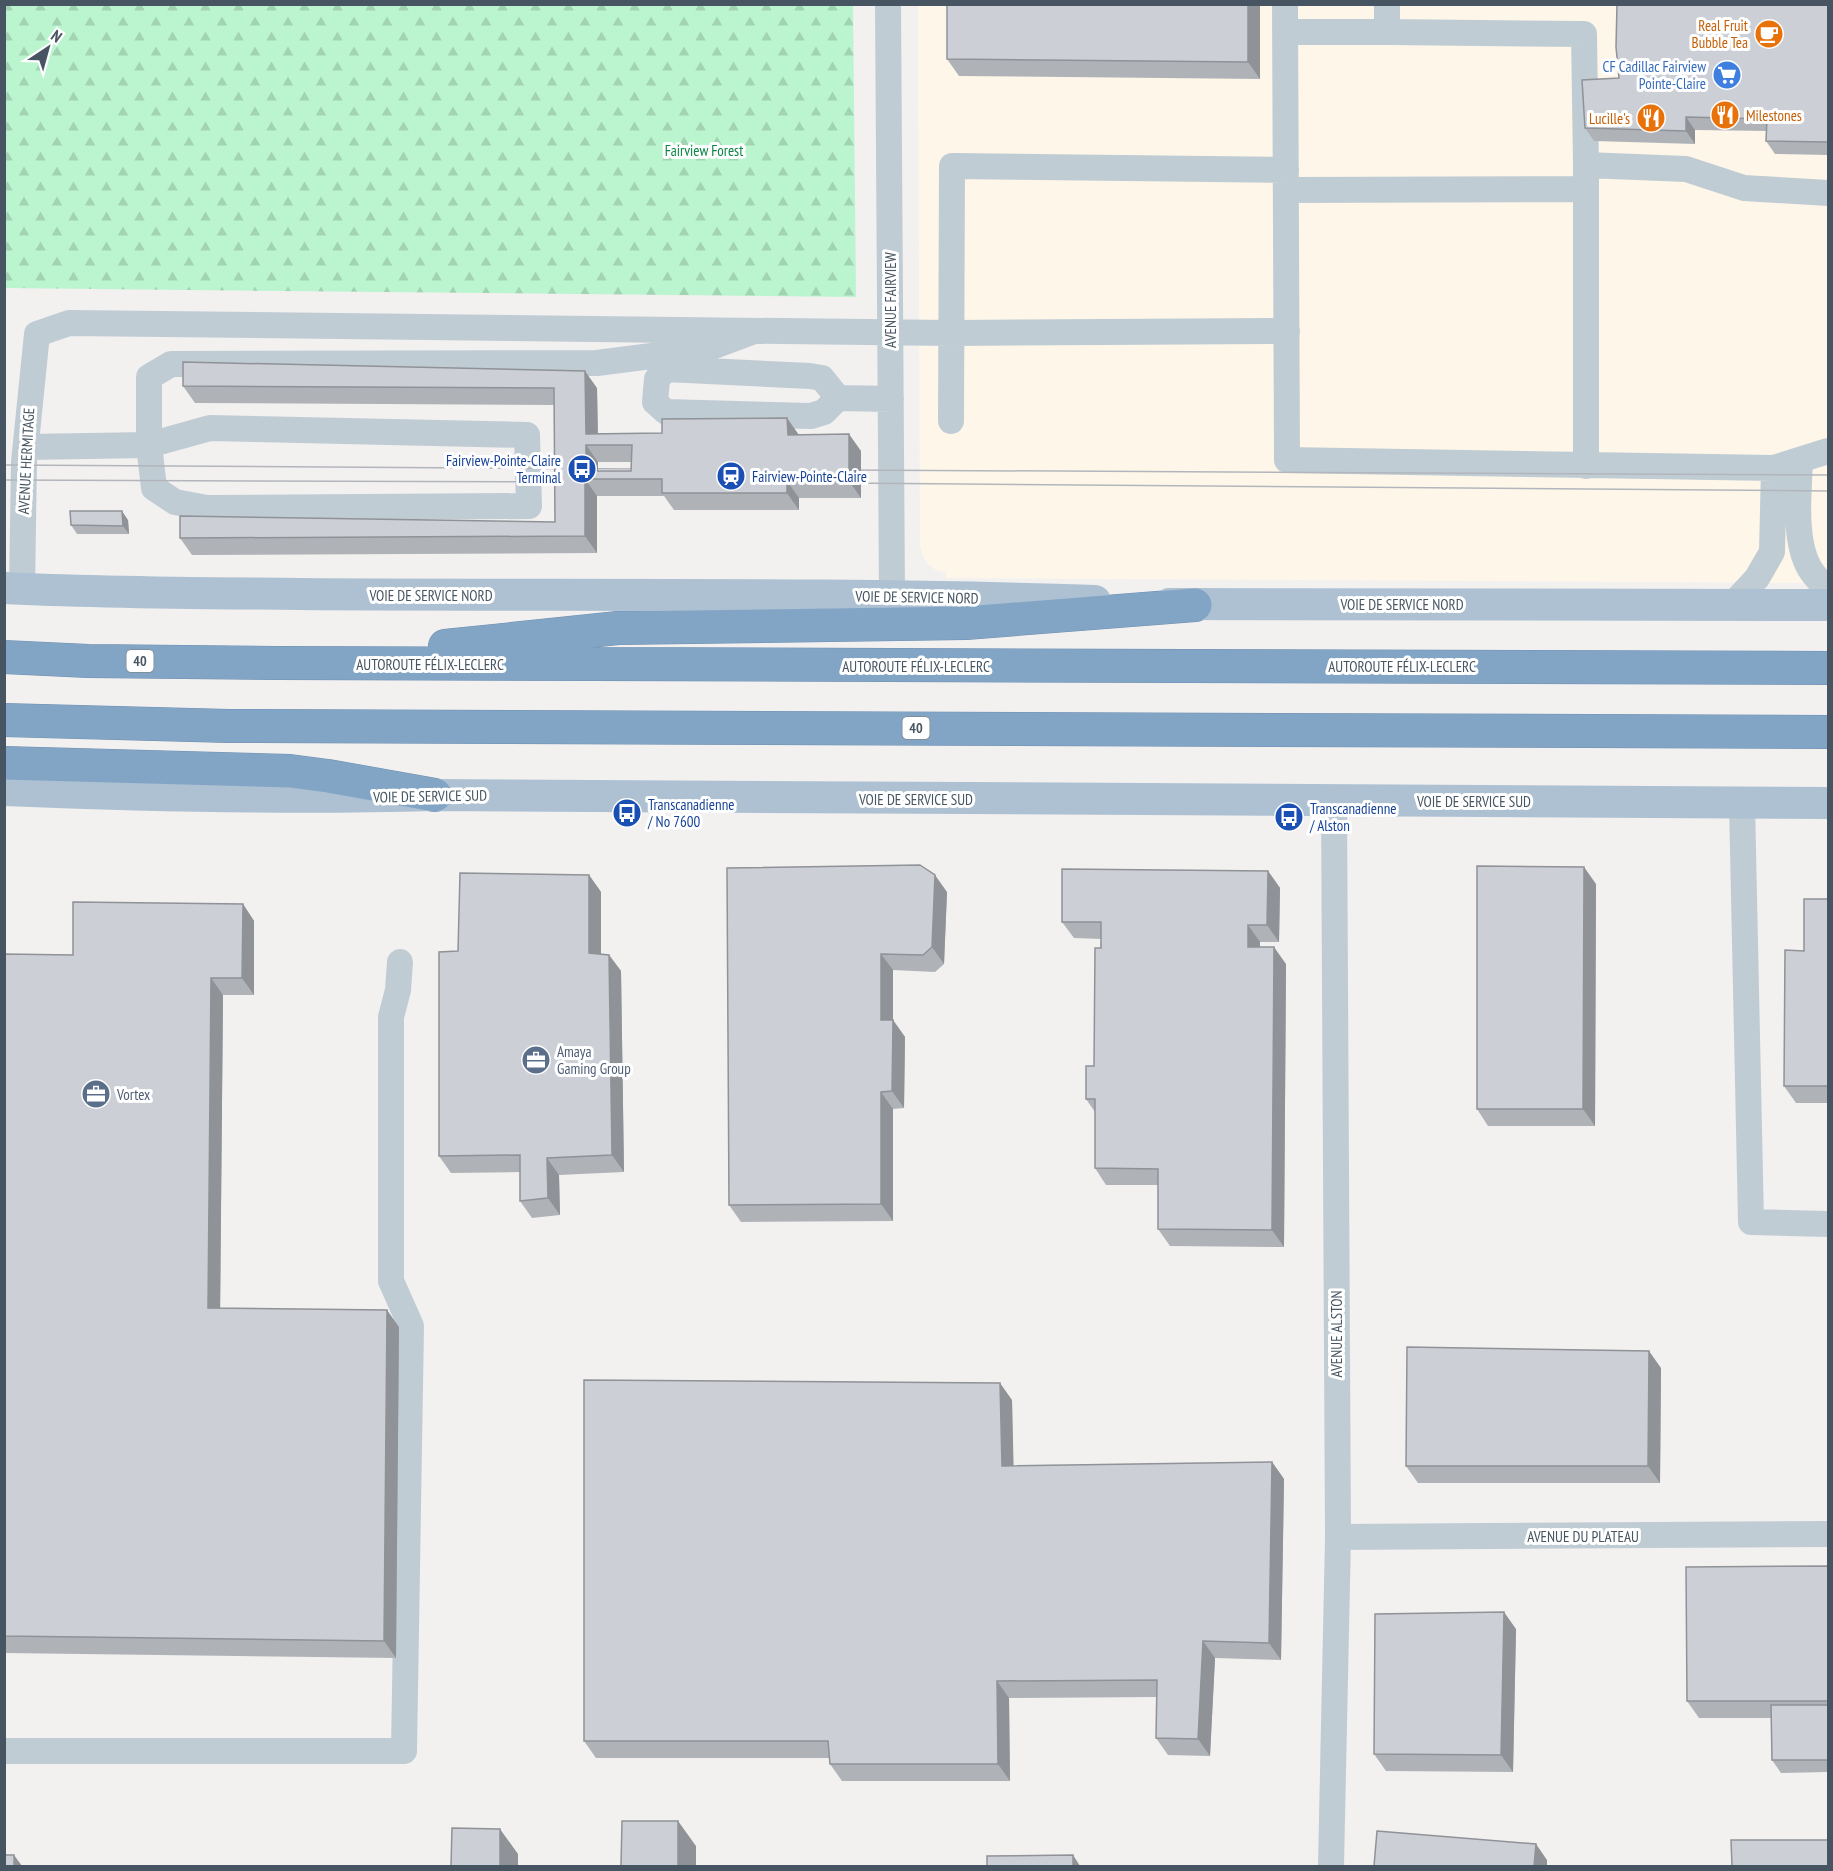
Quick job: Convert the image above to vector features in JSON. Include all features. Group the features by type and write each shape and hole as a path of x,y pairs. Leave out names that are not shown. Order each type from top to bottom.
{"highway":[{"path":"276,663 618,628 966,623 1195,605"},
{"name":"AUTOROUTE FÉLIX-LECLERC","path":"4,657 88,661 276,663 1828,668"},
{"name":"40","path":"4,720 240,726 1828,732"},
{"path":"4,763 290,771 435,795"}],"main road":[{"name":"VOIE DE SERVICE NORD","path":"13,588 338,594 963,596 1195,605 1828,605"},
{"name":"VOIE DE SERVICE SUD","path":"4,790 127,795 355,797 435,795 1828,803"}],"street":[{"name":"AVENUE FAIRVIEW","path":"888,4 892,596"},
{"path":"1285,4 1287,460 1774,468 1828,452"},
{"path":"1387,4 1387,32"},
{"path":"1285,32 1584,34 1586,466"},
{"path":"951,421 952,166 1286,180 1586,177 1686,169 1744,188 1828,193"},
{"name":"AVENUE HERMITAGE","path":"13,588 37,334 69,323 754,331"},
{"path":"26,447 149,445 210,428 527,435 529,506 207,508 175,502 154,488 149,445 149,376 171,364 597,363 706,349 754,331 951,333 1287,331"},
{"path":"838,398 822,378 666,369 657,379 655,402 666,412 811,416 824,412 838,398 891,399"},
{"path":"1800,460 1802,551 1810,569 1828,590"},
{"path":"1732,605 1757,578 1772,552 1774,468"},
{"name":"AVENUE ALSTON","path":"1331,1866 1338,1537 1334,801"},
{"path":"1742,803 1750,1222 1828,1224"},
{"path":"4,1751 404,1751 411,1326 391,1281 391,1017 398,990 400,962"},
{"name":"AVENUE DU PLATEAU","path":"1338,1537 1828,1534"}],"shaded area":[{"path":"918,5 1828,5 1828,583 946,578 946,572 936,570 928,564 922,554 920,544"}],"green space":[{"name":"Fairview Forest","path":"5,4 853,5 856,297 5,288"}],"building":[{"path":"947,4 1248,4 1248,62 947,59"},
{"name":"CF Cadillac Fairview Pointe-Claire","path":"1617,4 1828,4 1828,142 1766,141 1767,119 1686,117 1686,131 1585,128 1582,80 1619,78 1616,47"},
{"path":"183,362 585,371 586,434 662,433 662,419 787,418 788,435 849,434 849,481 787,481 787,493 662,493 662,479 585,479 585,536 180,538 180,516 555,522 554,388 183,386","holes":["586,445 632,445 631,471 586,471"]},
{"path":"70,511 122,511 123,526 71,525"},
{"path":"920,865 935,875 932,947 923,955 881,954 881,1020 893,1020 892,1091 881,1092 881,1204 729,1205 727,868"},
{"path":"1477,866 1584,867 1583,1109 1477,1109"},
{"path":"1062,869 1268,871 1267,925 1248,925 1248,947 1274,947 1272,1230 1158,1229 1158,1169 1095,1168 1095,1099 1086,1099 1086,1066 1094,1066 1095,948 1101,948 1101,922 1062,922"},
{"path":"460,873 589,875 589,953 609,955 612,1155 547,1158 548,1198 520,1201 520,1155 439,1156 439,952 458,951"},
{"path":"1804,899 1828,899 1828,1086 1784,1086 1785,950 1804,951"},
{"path":"73,902 243,904 242,978 211,978 208,1308 387,1310 384,1641 4,1636 4,954 73,955"},
{"path":"1407,1347 1649,1351 1648,1466 1406,1466"},
{"path":"584,1380 1000,1383 1002,1466 1272,1462 1269,1643 1203,1641 1198,1739 1156,1738 1157,1680 997,1681 998,1764 830,1764 828,1741 584,1741"},
{"path":"1828,1566 1828,1701 1687,1701 1686,1567"},
{"path":"1504,1612 1501,1755 1374,1754 1375,1614"},
{"path":"1771,1705 1828,1705 1828,1760 1772,1760"},
{"path":"622,1821 678,1821 678,1866 621,1866"},
{"path":"452,1828 500,1829 500,1866 451,1866"},
{"path":"1377,1831 1536,1844 1534,1866 1374,1866"},
{"path":"1731,1840 1828,1840 1828,1866 1732,1866"},
{"path":"4,1855 14,1855 14,1866 4,1866"},
{"path":"1073,1855 1073,1866 987,1866 987,1856"}],"tram line":[{"path":"4,465 647,469"},
{"path":"845,470 1828,475"},
{"path":"4,480 571,482"},
{"path":"844,483 1828,491"}],"place":[{"name":"Real Fruit Bubble Tea","path":"1769,34"},
{"name":"CF Cadillac Fairview Pointe-Claire","path":"1727,75"},
{"name":"Milestones","path":"1725,115"},
{"name":"Lucille's","path":"1651,118"},
{"name":"Fairview-Pointe-Claire Terminal","path":"582,469"},
{"name":"Fairview-Pointe-Claire","path":"731,476"},
{"name":"Transcanadienne / No 7600","path":"627,813"},
{"name":"Transcanadienne / Alston","path":"1289,817"},
{"name":"Amaya Gaming Group","path":"536,1060"},
{"name":"Vortex","path":"96,1094"}]}
